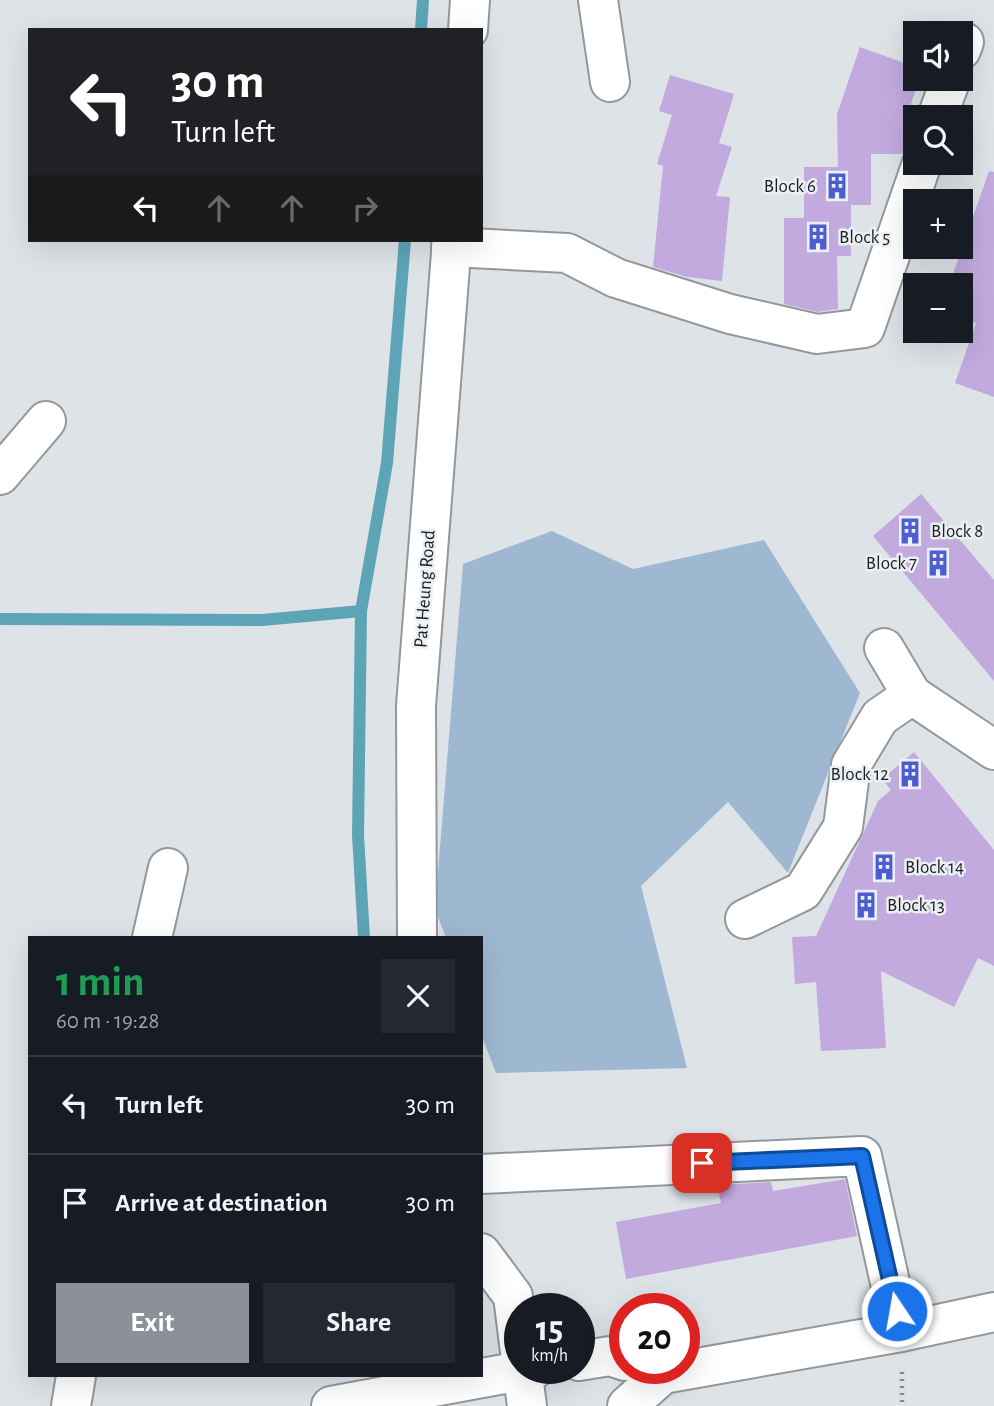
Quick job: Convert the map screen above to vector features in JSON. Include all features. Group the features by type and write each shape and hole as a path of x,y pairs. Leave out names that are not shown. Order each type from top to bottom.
{"main road":[{"path":"468,28 470,0"},
{"path":"598,0 610,82"},
{"path":"452,244 567,253 616,278 730,314 817,334 865,328 918,175"},
{"name":"Pat Heung Road","path":"417,936 416,706 452,244"},
{"path":"0,475 46,421"},
{"path":"884,648 912,695 994,750"},
{"path":"745,919 803,891 843,827 851,765 880,717 912,695"},
{"path":"152,936 168,868"},
{"path":"483,1174 862,1156 901,1332"},
{"path":"483,1256 511,1293"},
{"path":"700,1364 901,1332 994,1312"},
{"path":"71,1406 76,1377"},
{"path":"331,1406 474,1387 504,1379"},
{"path":"627,1406 644,1384"}],"shaded area":[{"path":"552,531 633,569 764,540 860,693 788,873 728,802 641,886 687,1068 496,1073 483,1039 483,936 445,936 435,909 463,564"}],"building":[{"path":"860,47 903,63 903,91 915,92 911,105 903,105 903,152 871,154 871,205 851,205 851,256 837,256 838,309 818,312 784,304 784,218 804,218 804,167 838,167 837,114"},
{"path":"670,75 734,94 719,143 732,147 716,196 730,197 722,281 687,277 653,267 663,166 657,164 672,115 659,111"},
{"path":"989,171 994,172 994,397 955,383 969,343 973,343 976,323 973,322 973,273 953,273 958,259 973,259 973,217"},
{"path":"921,494 994,580 994,681 873,536"},
{"path":"914,752 994,850 994,966 978,958 954,1007 881,971 886,1048 821,1051 816,982 795,984 792,937 816,936 878,801 891,790 882,779"},
{"path":"845,1179 857,1236 626,1279 616,1222 721,1203 717,1185 771,1182 773,1191"}],"waterway":[{"path":"421,28 423,0"},
{"path":"364,936 358,835 361,611 387,463 405,242"},
{"path":"0,619 262,620 361,611"}],"place":[{"name":"Block 6","path":"837,186"},
{"name":"Block 5","path":"818,237"},
{"name":"Block 8","path":"910,531"},
{"name":"Block 7","path":"938,563"},
{"name":"Block 12","path":"910,774"},
{"name":"Block 14","path":"884,867"},
{"name":"Block 13","path":"866,905"}],"route":[{"path":"702,1163 862,1156 897,1311"}]}
